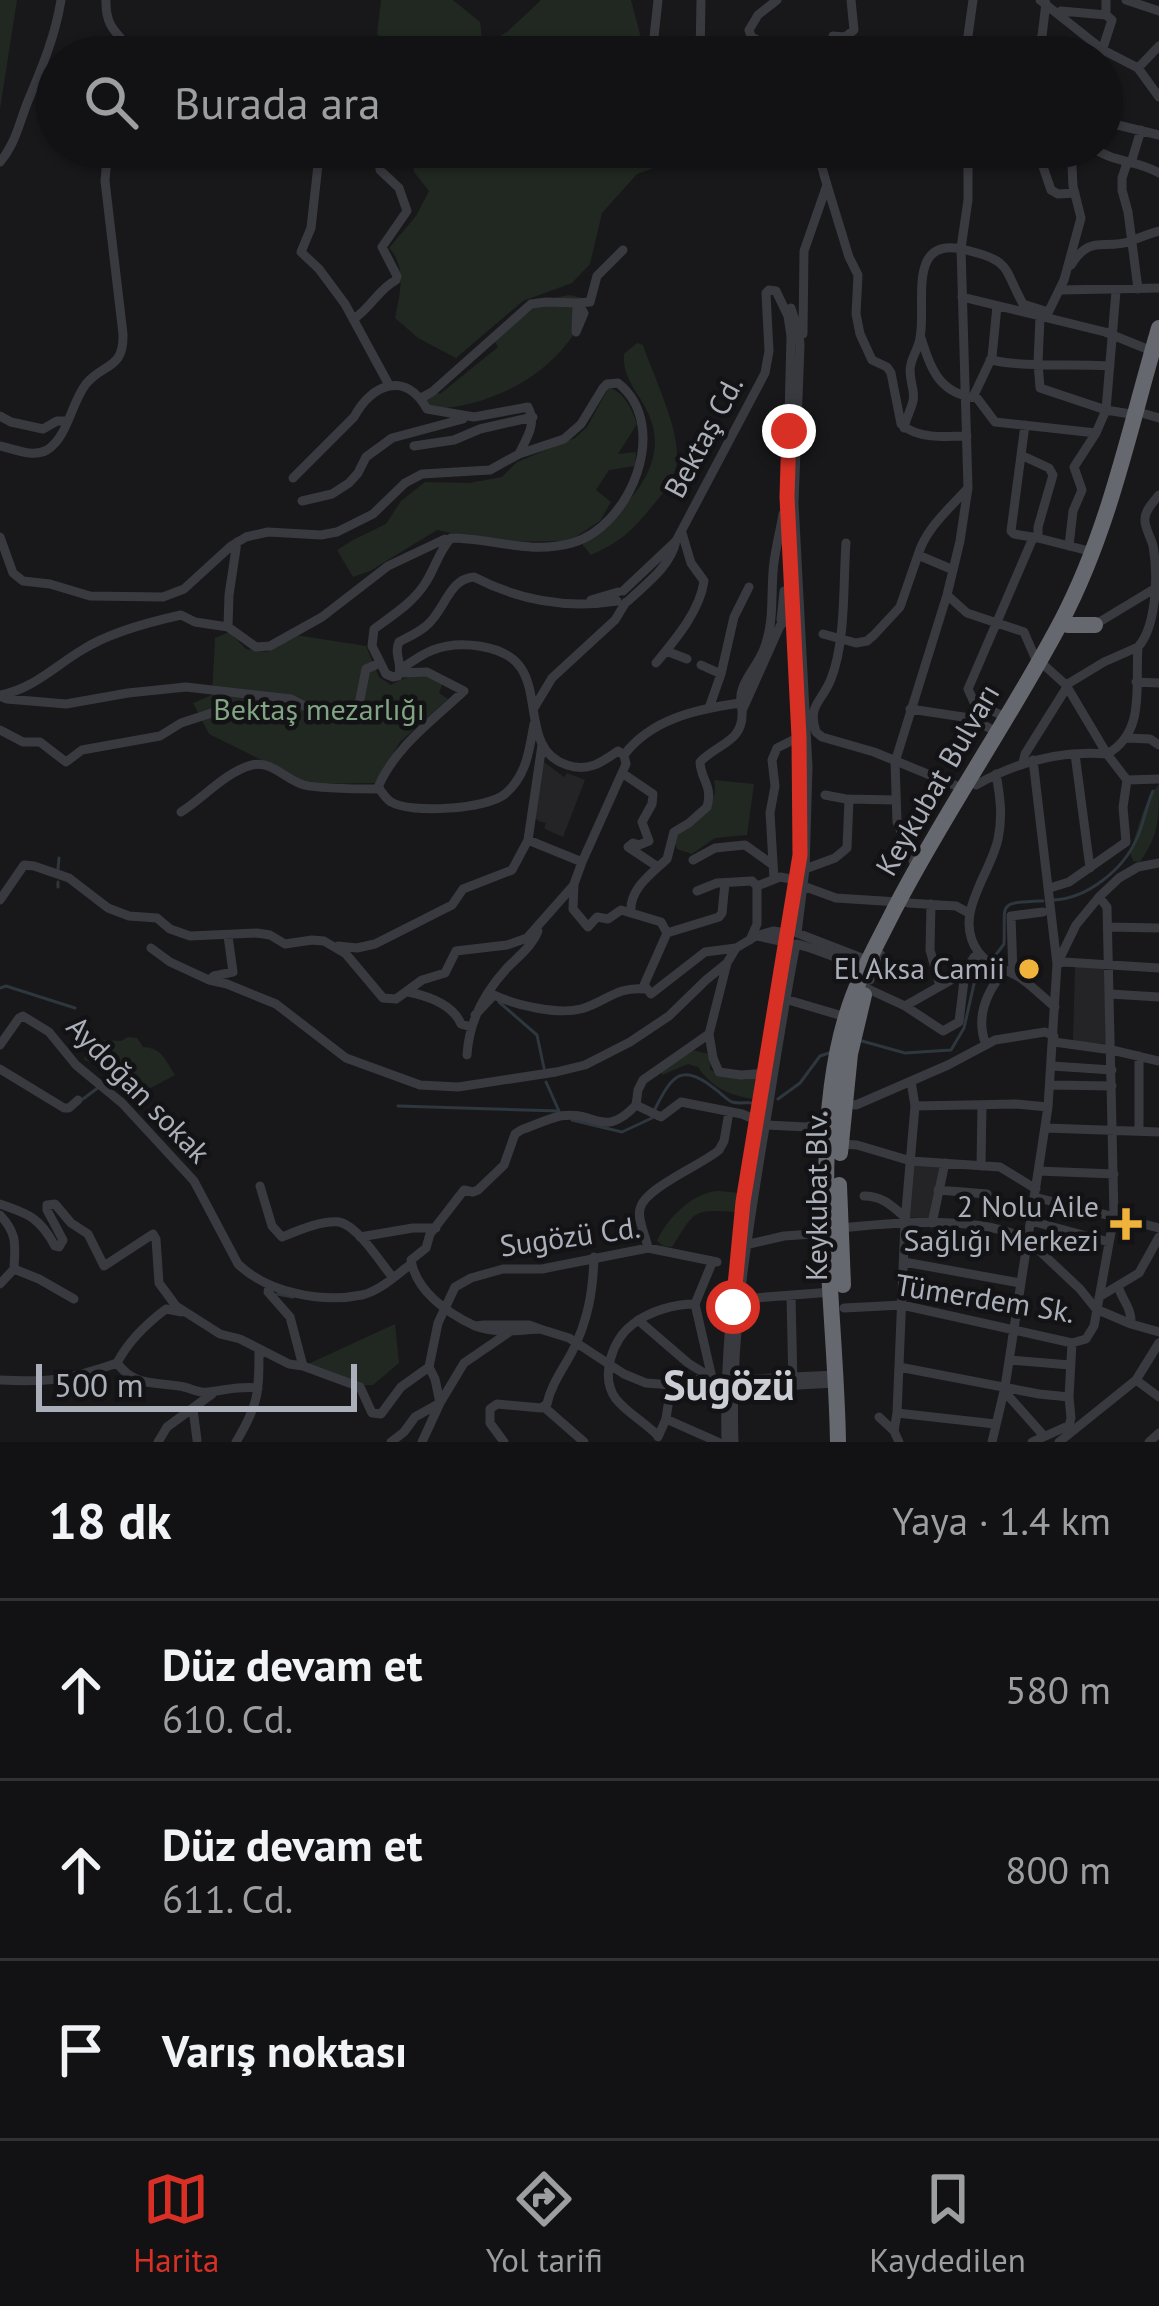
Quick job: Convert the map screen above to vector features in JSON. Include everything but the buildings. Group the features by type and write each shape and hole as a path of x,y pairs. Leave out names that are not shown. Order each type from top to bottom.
{"highway":[{"name":"Keykubat Bulvarı","path":"870,969 1102,551 1147,416 1159,328"},
{"name":"Keykubat Bulvarı","path":"1063,626 1147,416"},
{"path":"1063,626 1095,625"},
{"name":"Keykubat Bulvarı","path":"907,898 916,868 970,787 1001,724 1041,664"},
{"name":"Keykubat Blv.","path":"848,1442 844,1308 834,1231 829,1119 846,1017 870,969"},
{"name":"Keykubat Blv.","path":"838,1442 834,1231 843,1104 870,969"}],"street":[{"path":"54,36 61,0"},
{"path":"106,0 110,26 118,36"},
{"path":"654,36 658,0"},
{"path":"700,36 701,0"},
{"path":"758,15 759,0"},
{"path":"751,36 749,26 777,0"},
{"path":"845,36 854,29 851,0"},
{"path":"968,36 973,0"},
{"path":"1106,0 1106,15"},
{"path":"1126,0 1159,11"},
{"path":"1043,2 1084,36"},
{"path":"1042,36 1043,2"},
{"path":"1057,11 1106,15 1112,20 1107,36"},
{"path":"1138,68 1159,46"},
{"path":"1123,62 1138,68 1158,94"},
{"path":"0,162 14,144 36,82"},
{"path":"1123,126 1159,135"},
{"path":"1138,289 1122,178 1142,130"},
{"path":"1123,161 1159,173"},
{"path":"0,446 40,453 54,443 85,385 116,362 124,341 106,168"},
{"path":"318,168 311,228 302,253 355,318 389,385"},
{"path":"355,318 398,276 382,247 407,211 399,188 380,168"},
{"path":"822,168 858,275 860,334 872,360 891,373 904,428"},
{"path":"916,868 899,830 896,762 960,542 968,488 969,397 961,248 968,168"},
{"path":"1044,168 1051,190 1075,193"},
{"path":"1073,168 1090,245"},
{"path":"666,1419 726,1442 743,1202 762,1122 766,1073 800,883 803,736 787,497 804,251 827,185"},
{"path":"1081,218 1061,290 1045,316 1038,382 1042,389 1106,410 1147,416"},
{"path":"1068,268 1090,245 1131,241 1159,231"},
{"path":"904,428 914,399 910,367 920,338 922,269 940,248 961,248 1002,263 1023,304 1045,316"},
{"path":"421,398 531,304 590,302 597,276 623,250"},
{"path":"1061,290 1159,288"},
{"name":"Bektaş Cd.","path":"679,537 761,384 769,352 769,290 788,302 797,336"},
{"path":"1069,546 1073,511 1082,490 1074,467 1106,410 1116,291"},
{"path":"962,297 1113,334 1155,354"},
{"path":"969,397 990,360 997,306"},
{"path":"797,336 794,471 805,869 800,883"},
{"path":"920,338 935,373 952,392 969,397 995,422 1096,433"},
{"path":"990,360 1110,366"},
{"path":"0,537 22,581 102,597 163,597 184,589 237,542 262,532 337,532 373,514 422,473 490,470 570,435 607,384 621,384 640,417 644,446 638,474 606,520 574,542 529,548 451,538 388,566 322,616 270,646 256,646 227,626 181,615 99,641 25,689 0,695"},
{"path":"292,478 379,387 409,391 427,409 474,416"},
{"path":"302,501 332,494 349,483 366,457 392,437 527,407 532,427 519,454"},
{"path":"0,416 44,429 68,421"},
{"path":"414,446 454,440 533,417"},
{"path":"1024,425 1011,530 1014,535 1093,552"},
{"path":"904,428 930,435 967,436"},
{"path":"1001,724 968,692 1035,538 1053,475 1049,468 1021,455"},
{"path":"823,634 856,643 867,641 900,608 922,543 968,488"},
{"path":"812,720 822,737 970,787 1028,761 1107,754 1120,747 1135,721 1136,682 1157,589 1154,550 1144,521 1159,495"},
{"path":"631,912 631,900 648,873 667,859 674,832 707,807 710,788 700,762 732,740 743,726 739,695 766,644 787,497"},
{"path":"792,551 795,524"},
{"path":"400,671 428,672 464,691 401,748 378,787 391,802 428,809 487,804 502,797 526,768 535,713 552,678 615,620 622,598 679,537 704,580 703,589 656,663"},
{"path":"0,900 24,865 34,866 69,878 108,908 129,916 158,918 170,929 190,936 264,933 285,944 311,940 357,948 375,944 452,904 463,889 512,870 528,840 542,745 521,667 481,646 457,644 434,649 396,677 388,676 371,641 374,629 416,596 451,538"},
{"path":"227,626 237,542"},
{"path":"774,879 772,760 777,748 803,736 831,679 839,640 846,543"},
{"path":"918,555 951,569"},
{"path":"400,671 399,642 428,624 467,576 534,602 622,598"},
{"path":"709,708 734,617 749,587"},
{"path":"1095,625 1157,589"},
{"path":"741,707 780,626 784,591"},
{"path":"946,595 967,614 1024,632 1041,664 1066,686 1127,780 1126,842 1051,891"},
{"path":"780,626 792,614"},
{"path":"992,1442 1048,1107 1059,947 1047,911 1051,891 1024,754 1066,686 1148,641"},
{"path":"666,651 687,659"},
{"path":"0,695 58,705 186,687 284,698 322,717 341,717 359,704 366,669 380,663"},
{"path":"701,664 721,674"},
{"path":"1136,682 1159,683"},
{"path":"0,730 23,742 40,742 66,762 82,750 160,736 181,722 233,706 278,704 284,698"},
{"path":"624,755 635,740 664,722 709,708 741,707"},
{"path":"910,709 1001,724"},
{"path":"1127,738 1150,739 1159,745"},
{"path":"542,745 553,759 579,768 592,768 618,751 626,764 582,862 574,884 573,909 588,927 596,917 608,919 621,910 656,919 667,933"},
{"path":"1075,754 1090,868"},
{"path":"181,812 249,765 259,764 306,785 380,789"},
{"path":"622,773 653,794 642,822 649,841 628,847 658,867"},
{"path":"996,774 1002,806 1000,835 968,912 972,940 977,951 1055,1007"},
{"path":"1127,780 1159,779"},
{"path":"825,795 896,800"},
{"path":"805,869 836,858 847,848 849,799"},
{"path":"528,840 582,862"},
{"path":"693,860 715,848 745,844 774,866"},
{"path":"1059,947 1119,878 1138,867 1159,863"},
{"path":"757,886 785,877 836,898 907,898 968,912"},
{"path":"697,892 717,883 752,881 757,886 753,938"},
{"path":"645,989 667,933 719,916 725,883"},
{"path":"334,946 382,998 396,999 422,980 446,973 456,951 527,938 574,884"},
{"path":"1097,1303 1114,1216 1110,965 1107,907 1099,897"},
{"path":"931,904 930,950 940,986"},
{"path":"986,1045 980,1030 1011,916 1047,911"},
{"path":"466,1055 475,1015 490,988 534,941 541,926"},
{"path":"1108,927 1159,928"},
{"path":"475,1015 494,995 561,1012 583,1008 627,988 651,994 709,950 736,948 773,932 870,969 905,1006 944,1031 959,1022 965,972 974,957 998,966"},
{"path":"209,980 233,972 228,936"},
{"path":"730,1384 745,1245 791,938"},
{"path":"152,948 209,980 276,1004 346,1058 420,1085 458,1087 585,1065 669,1016 727,963"},
{"path":"736,948 727,963 709,1034 719,1072 766,1073"},
{"path":"1057,964 1159,968"},
{"path":"905,1006 965,972"},
{"path":"408,992 453,1011 460,1024 471,1028"},
{"path":"1110,994 1159,997"},
{"path":"785,999 846,1017"},
{"name":"Aydoğan sokak","path":"0,1045 23,1016 49,1032 76,1065 122,1103 194,1181 238,1264 269,1286"},
{"path":"843,1104 856,1105 911,1082 994,1040 1045,1032 1054,1039 1159,1061"},
{"path":"303,1366 290,1317 268,1292 269,1286 307,1295 362,1295 393,1278 426,1248 464,1190 478,1190 504,1165 515,1134 566,1116 613,1124 625,1118 636,1106 643,1080 709,1034"},
{"path":"1139,1056 1139,1131"},
{"path":"1052,1066 1112,1070"},
{"path":"0,1070 64,1108 78,1100"},
{"path":"901,1439 898,1366 915,1106 911,1082"},
{"path":"1050,1085 1112,1085"},
{"path":"636,1106 666,1115 681,1102 762,1122 807,1127 829,1119"},
{"path":"915,1106 1048,1107"},
{"path":"981,1166 982,1106"},
{"path":"648,1248 641,1203 719,1150 729,1112"},
{"path":"1045,1128 1159,1132"},
{"path":"840,1144 857,1144 911,1161 1000,1167 1035,1193 1159,1232 1139,1273 1097,1303"},
{"path":"932,1223 945,1163"},
{"path":"1038,1171 1114,1174"},
{"path":"260,1186 272,1226 282,1237 337,1222 346,1224 393,1278"},
{"path":"938,1190 987,1194"},
{"path":"864,1196 885,1200 906,1220"},
{"path":"0,1204 29,1214 59,1247 63,1240 47,1210 47,1205 55,1204 88,1234 104,1266 154,1234 159,1283 166,1296 220,1334 360,1388 372,1414 381,1414 401,1387 429,1367"},
{"path":"0,1215 15,1235 14,1269 0,1284"},
{"path":"745,1245 906,1220 990,1228 1028,1240 1097,1303 1130,1324 1159,1333"},
{"path":"1030,1221 1109,1242"},
{"path":"360,1237 436,1228"},
{"name":"Sugözü Cd.","path":"446,1309 454,1287 471,1278 648,1248 715,1263 695,1304"},
{"path":"544,1407 577,1342 591,1299 594,1257"},
{"path":"904,1262 1021,1283"},
{"path":"410,1265 426,1292 475,1325 500,1331 560,1333 646,1384 836,1379"},
{"path":"14,1269 74,1299"},
{"path":"1118,1286 1130,1309 1130,1324"},
{"path":"741,1299 832,1292"},
{"path":"791,1296 792,1382"},
{"name":"Tümerdem Sk.","path":"844,1308 902,1306 1072,1343 1086,1339 1094,1326 1097,1303"},
{"path":"671,1385 658,1439 615,1398 608,1379 608,1363 628,1328 669,1308 695,1304 712,1378"},
{"path":"0,1380 74,1378 116,1363 126,1345 166,1309 188,1314"},
{"path":"440,1403 429,1367 435,1333 446,1309"},
{"path":"638,1320 688,1363 730,1384"},
{"path":"419,1442 464,1363 500,1331"},
{"path":"1069,1426 1072,1343"},
{"path":"1032,1442 1055,1438 1097,1413 1136,1380 1159,1343"},
{"path":"236,1442 254,1412 259,1350"},
{"path":"1009,1360 1070,1365"},
{"path":"116,1363 124,1373 155,1386 180,1386 205,1394 222,1387 258,1388"},
{"path":"898,1366 1004,1389 1069,1397"},
{"path":"671,1385 712,1378"},
{"path":"1136,1380 1159,1397"},
{"path":"158,1442 166,1427 222,1387"},
{"path":"1004,1389 1055,1438"},
{"path":"391,1442 421,1412 440,1403"},
{"path":"504,1442 488,1419 492,1406 500,1404 544,1407 584,1442"},
{"path":"193,1408 197,1440"},
{"path":"897,1413 995,1424"},
{"path":"1055,1438 1097,1413"},
{"path":"880,1418 901,1439"}],"shaded area":[{"path":"544,762 564,777 567,773 585,780 563,837 544,828 546,823 534,816"},
{"path":"1075,966 1104,967 1106,1044 1073,1041"},
{"path":"914,1163 942,1166 930,1219 908,1217"}],"green space":[{"path":"0,0 17,0 0,109"},
{"path":"381,0 453,0 480,22 482,36 379,36"},
{"path":"541,0 631,0 640,36 501,36"},
{"path":"414,168 654,168 637,174 602,213 590,264 572,283 523,301 456,358 418,338 395,318 400,272 389,248 416,216 429,191"},
{"path":"569,295 583,298 587,310 561,350 524,381 503,393 456,407 432,409 421,396 434,390 440,394 498,347 491,336 529,303"},
{"path":"637,343 643,345 667,408 676,443 675,471 636,525 591,555 582,544 639,488 654,453 648,413 624,363 624,354"},
{"path":"609,387 627,402 637,424 618,454 636,452 635,466 609,470 596,490 611,502 600,521 569,541 497,542 437,530 353,577 337,550 386,524 401,501 425,482 469,483 502,477 517,462 575,438 587,427"},
{"name":"Bektaş mezarlığı","path":"229,632 246,649 267,652 296,635 366,646 379,677 391,685 411,676 429,677 443,683 439,693 448,699 400,742 375,783 310,784 209,734 193,703 212,695 215,638"},
{"path":"714,780 754,784 747,835 715,838 692,854 677,849 678,829 710,803"},
{"path":"1159,784 1154,835 1140,862 1133,861 1130,852 1142,816"},
{"path":"128,1037 160,1053 175,1075 147,1090 112,1056 84,1060 87,1047"},
{"path":"689,1049 708,1054 710,1069 720,1077 758,1076 753,1099 721,1089 698,1067 688,1064 662,1075 660,1070"},
{"path":"719,1191 741,1193 735,1212 702,1212 691,1219 672,1247 657,1241 682,1208"},
{"path":"395,1324 399,1363 373,1385 308,1364"}],"waterway":[{"path":"1053,900 1091,888 1123,861 1137,838 1153,791"},
{"path":"58,869 59,858"},
{"path":"58,882 58,887"},
{"path":"862,1041 905,1053 951,1050 964,1028 974,984 1004,944 1006,908 1043,901"},
{"path":"0,988 75,1008"},
{"path":"499,1002 537,1035 544,1068"},
{"path":"778,1099 800,1083 820,1056 829,1053"},
{"path":"655,1109 673,1081 686,1074 732,1102 753,1103"},
{"path":"398,1106 559,1111 546,1082"},
{"path":"83,1099 99,1087"},
{"path":"572,1120 622,1132 652,1118"},
{"path":"277,1294 293,1297"}],"place":[{"name":"El Aksa Camii","path":"1029,969"},
{"name":"2 Nolu Aile Sağlığı Merkezi","path":"1126,1224"}],"district":[{"name":"Sugözü","path":"729,1385"}],"route":[{"path":"733,1307 743,1202 800,855 787,497 789,431"}]}
